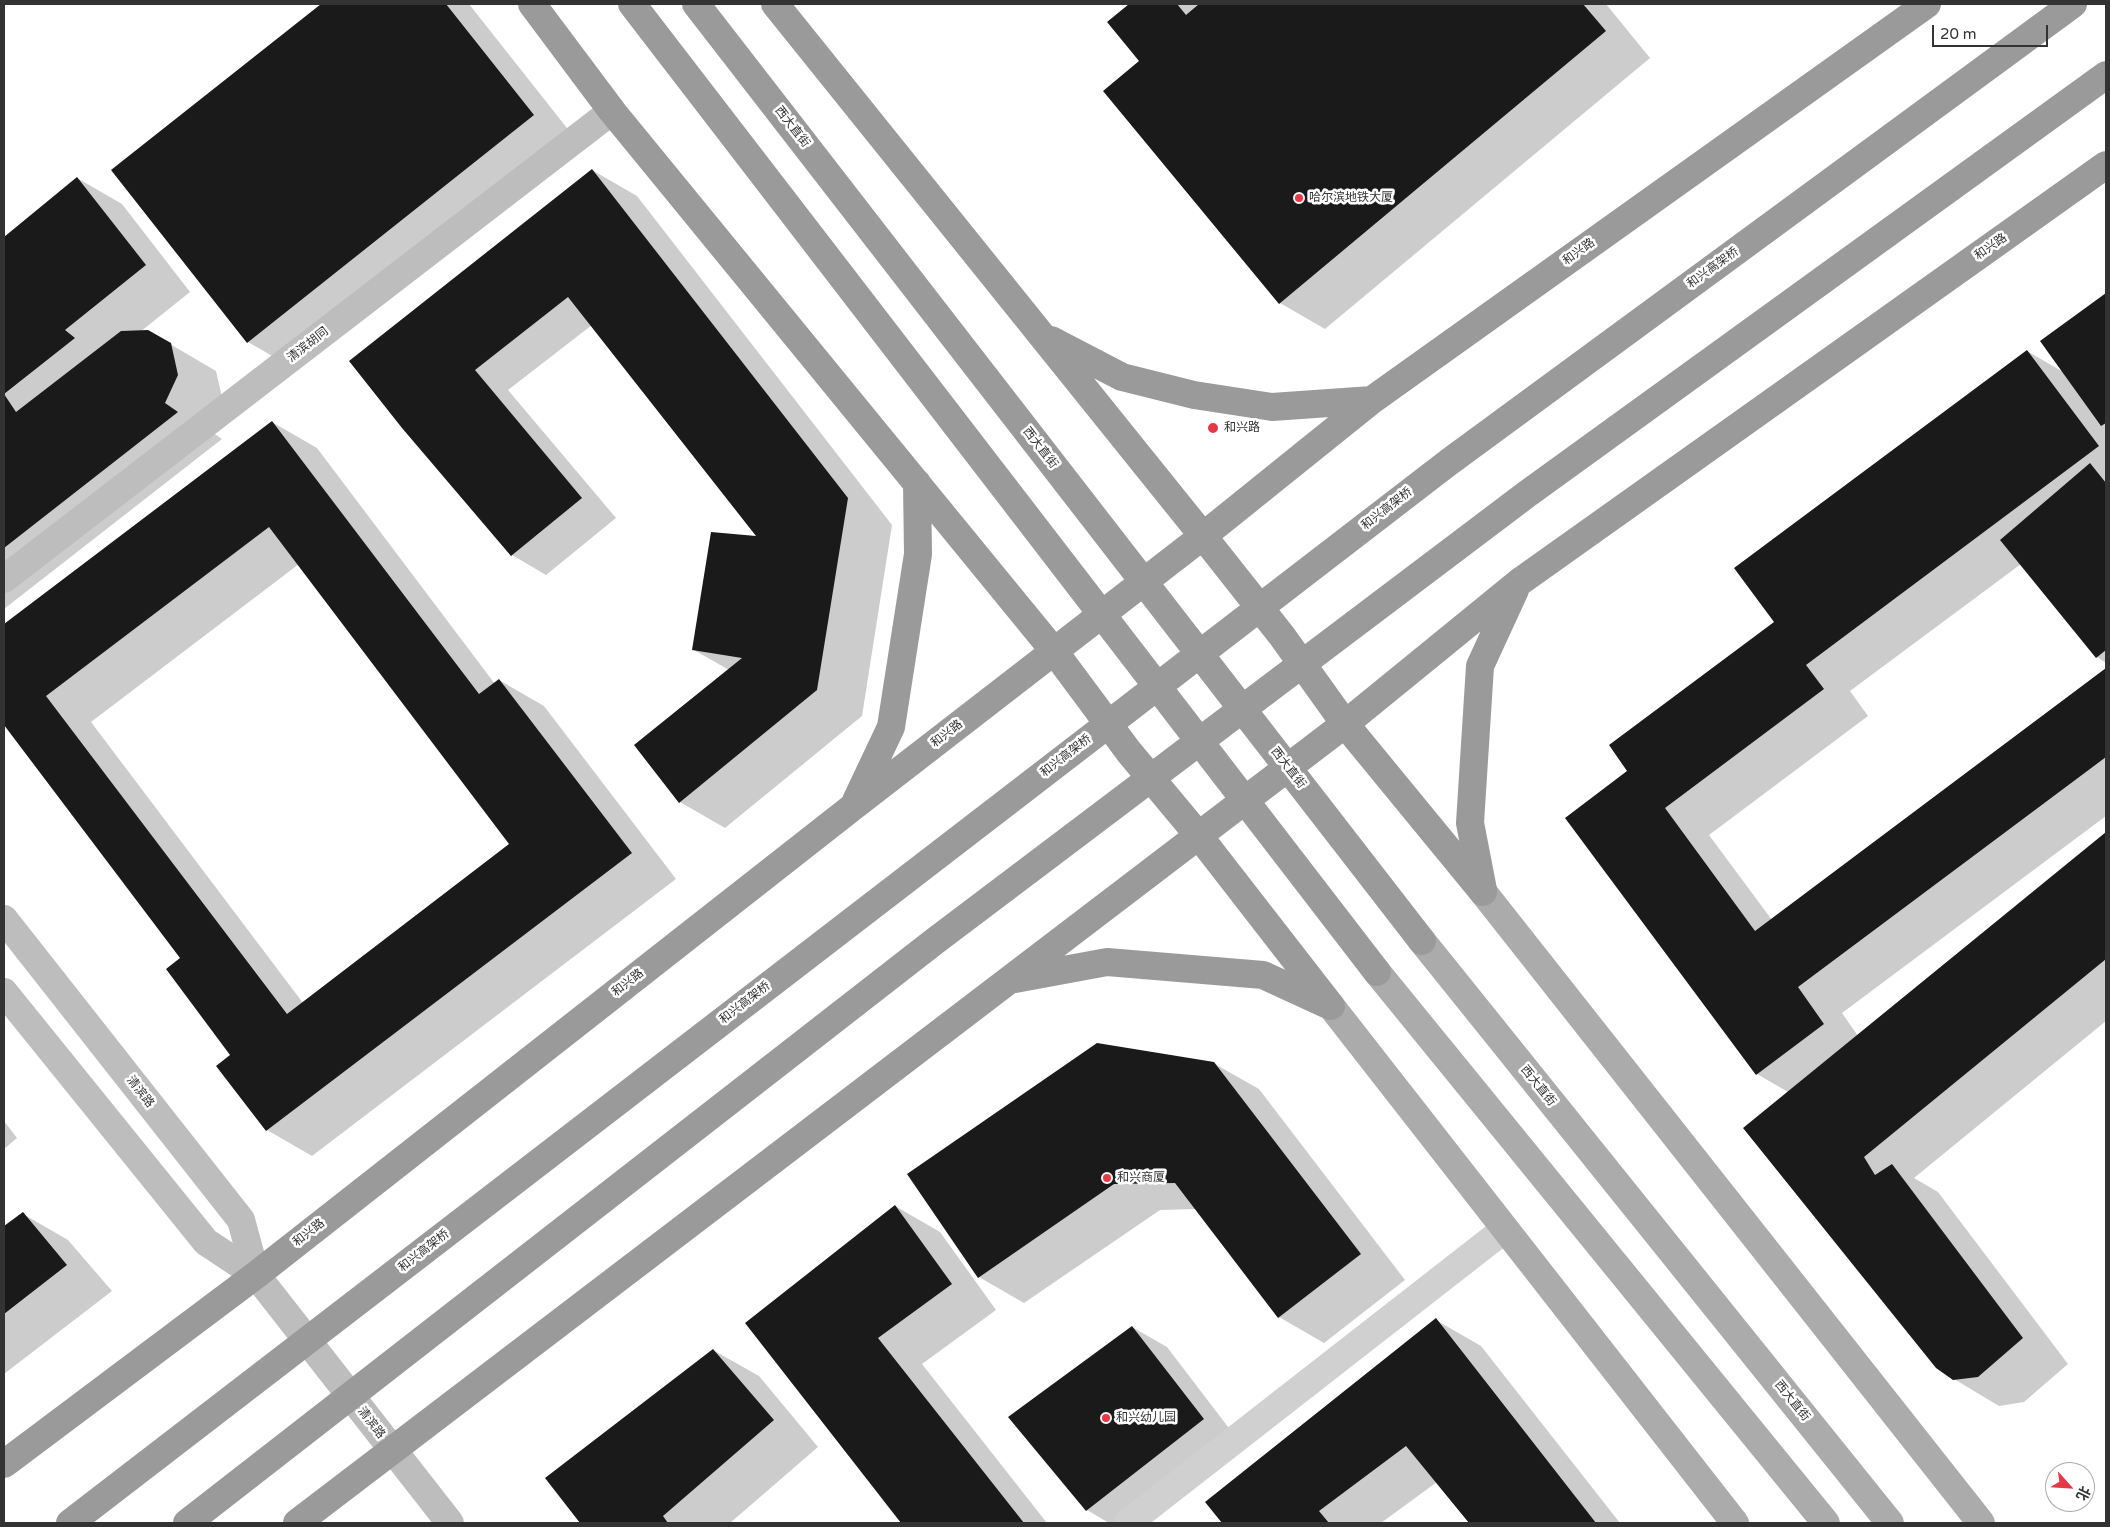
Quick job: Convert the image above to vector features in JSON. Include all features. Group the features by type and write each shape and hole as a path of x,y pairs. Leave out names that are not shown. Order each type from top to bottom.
{"highway":[{"path":"532,4 612,111 1054,651 1130,752 1199,836 1331,1006"},
{"path":"632,4 1377,972"},
{"name":"西大直街","path":"696,4 1422,941"},
{"path":"775,4 1282,636 1345,724 1483,892"},
{"name":"和兴路","path":"4,1464 256,1275 1202,536 1372,400 1927,4"},
{"name":"和兴高架桥","path":"70,1523 1449,462 2073,4"},
{"path":"187,1523 982,905 1527,494 2106,75"},
{"name":"和兴路","path":"297,1523 1345,724 1518,583 2106,165"},
{"path":"1042,336 1122,377 1194,395 1272,407 1372,400"},
{"path":"854,806 891,727 918,554 917,483"},
{"path":"1483,892 1470,823 1480,666 1518,583"},
{"path":"1011,980 1107,962 1263,975 1331,1006"}],"main road":[{"name":"清滨胡同","path":"4,579 612,111"},
{"path":"1483,892 1981,1523"},
{"name":"清滨路","path":"4,919 241,1220 256,1275"},
{"name":"西大直街","path":"1422,941 1890,1523"},
{"path":"1377,972 1826,1523"},
{"name":"清滨路","path":"4,992 206,1242 256,1275 450,1523"},
{"path":"1331,1006 1736,1523"}],"street":[{"path":"1128,1523 1505,1229"}],"building":[{"path":"321,4 446,4 534,115 247,343 111,170"},
{"name":"哈尔滨地铁大厦","path":"1129,4 1177,4 1186,15 1199,4 1583,4 1606,31 1279,304 1103,91 1139,61 1107,22"},
{"path":"592,169 848,498 817,690 679,803 634,745 742,658 692,650 711,532 756,536 568,297 475,370 582,498 511,556 402,428 349,361"},
{"path":"77,177 146,265 65,330 75,338 4,394 4,237"},
{"path":"2106,293 2106,423 2101,426 2040,341"},
{"path":"148,330 171,343 178,375 165,403 178,412 4,548 4,394 16,412 121,331"},
{"path":"2027,350 2099,446 1806,665 1824,689 1665,808 1755,931 2106,668 2106,757 1798,987 1824,1024 1756,1075 1565,818 1627,771 1609,745 1774,622 1734,568"},
{"path":"272,421 479,694 499,679 632,853 266,1131 216,1066 230,1055 166,969 180,958 4,725 4,624","holes":["269,527 509,844 287,1014 46,696"]},
{"path":"2090,463 2106,483 2106,650 2096,658 2000,540"},
{"path":"2106,832 2106,959 1864,1157 1875,1175 1892,1164 2023,1338 1978,1377 1953,1380 1936,1368 1743,1128"},
{"name":"和兴商厦","path":"1097,1043 1214,1062 1361,1254 1278,1318 1175,1183 1114,1184 978,1278 907,1174"},
{"path":"895,1205 952,1284 878,1338 1024,1523 901,1523 745,1323"},
{"path":"23,1212 67,1265 4,1314 4,1226"},
{"path":"1436,1318 1596,1523 1469,1523 1406,1446 1319,1511 1329,1523 1222,1523 1205,1502"},
{"name":"和兴幼儿园","path":"1132,1326 1204,1419 1086,1511 1008,1417"},
{"path":"713,1349 774,1420 663,1516 668,1523 580,1523 545,1478"}],"place":[{"name":"哈尔滨地铁大厦","path":"1299,198"},
{"name":"和兴路","path":"1213,428"},
{"name":"和兴商厦","path":"1107,1178"},
{"name":"和兴幼儿园","path":"1106,1418"}]}
